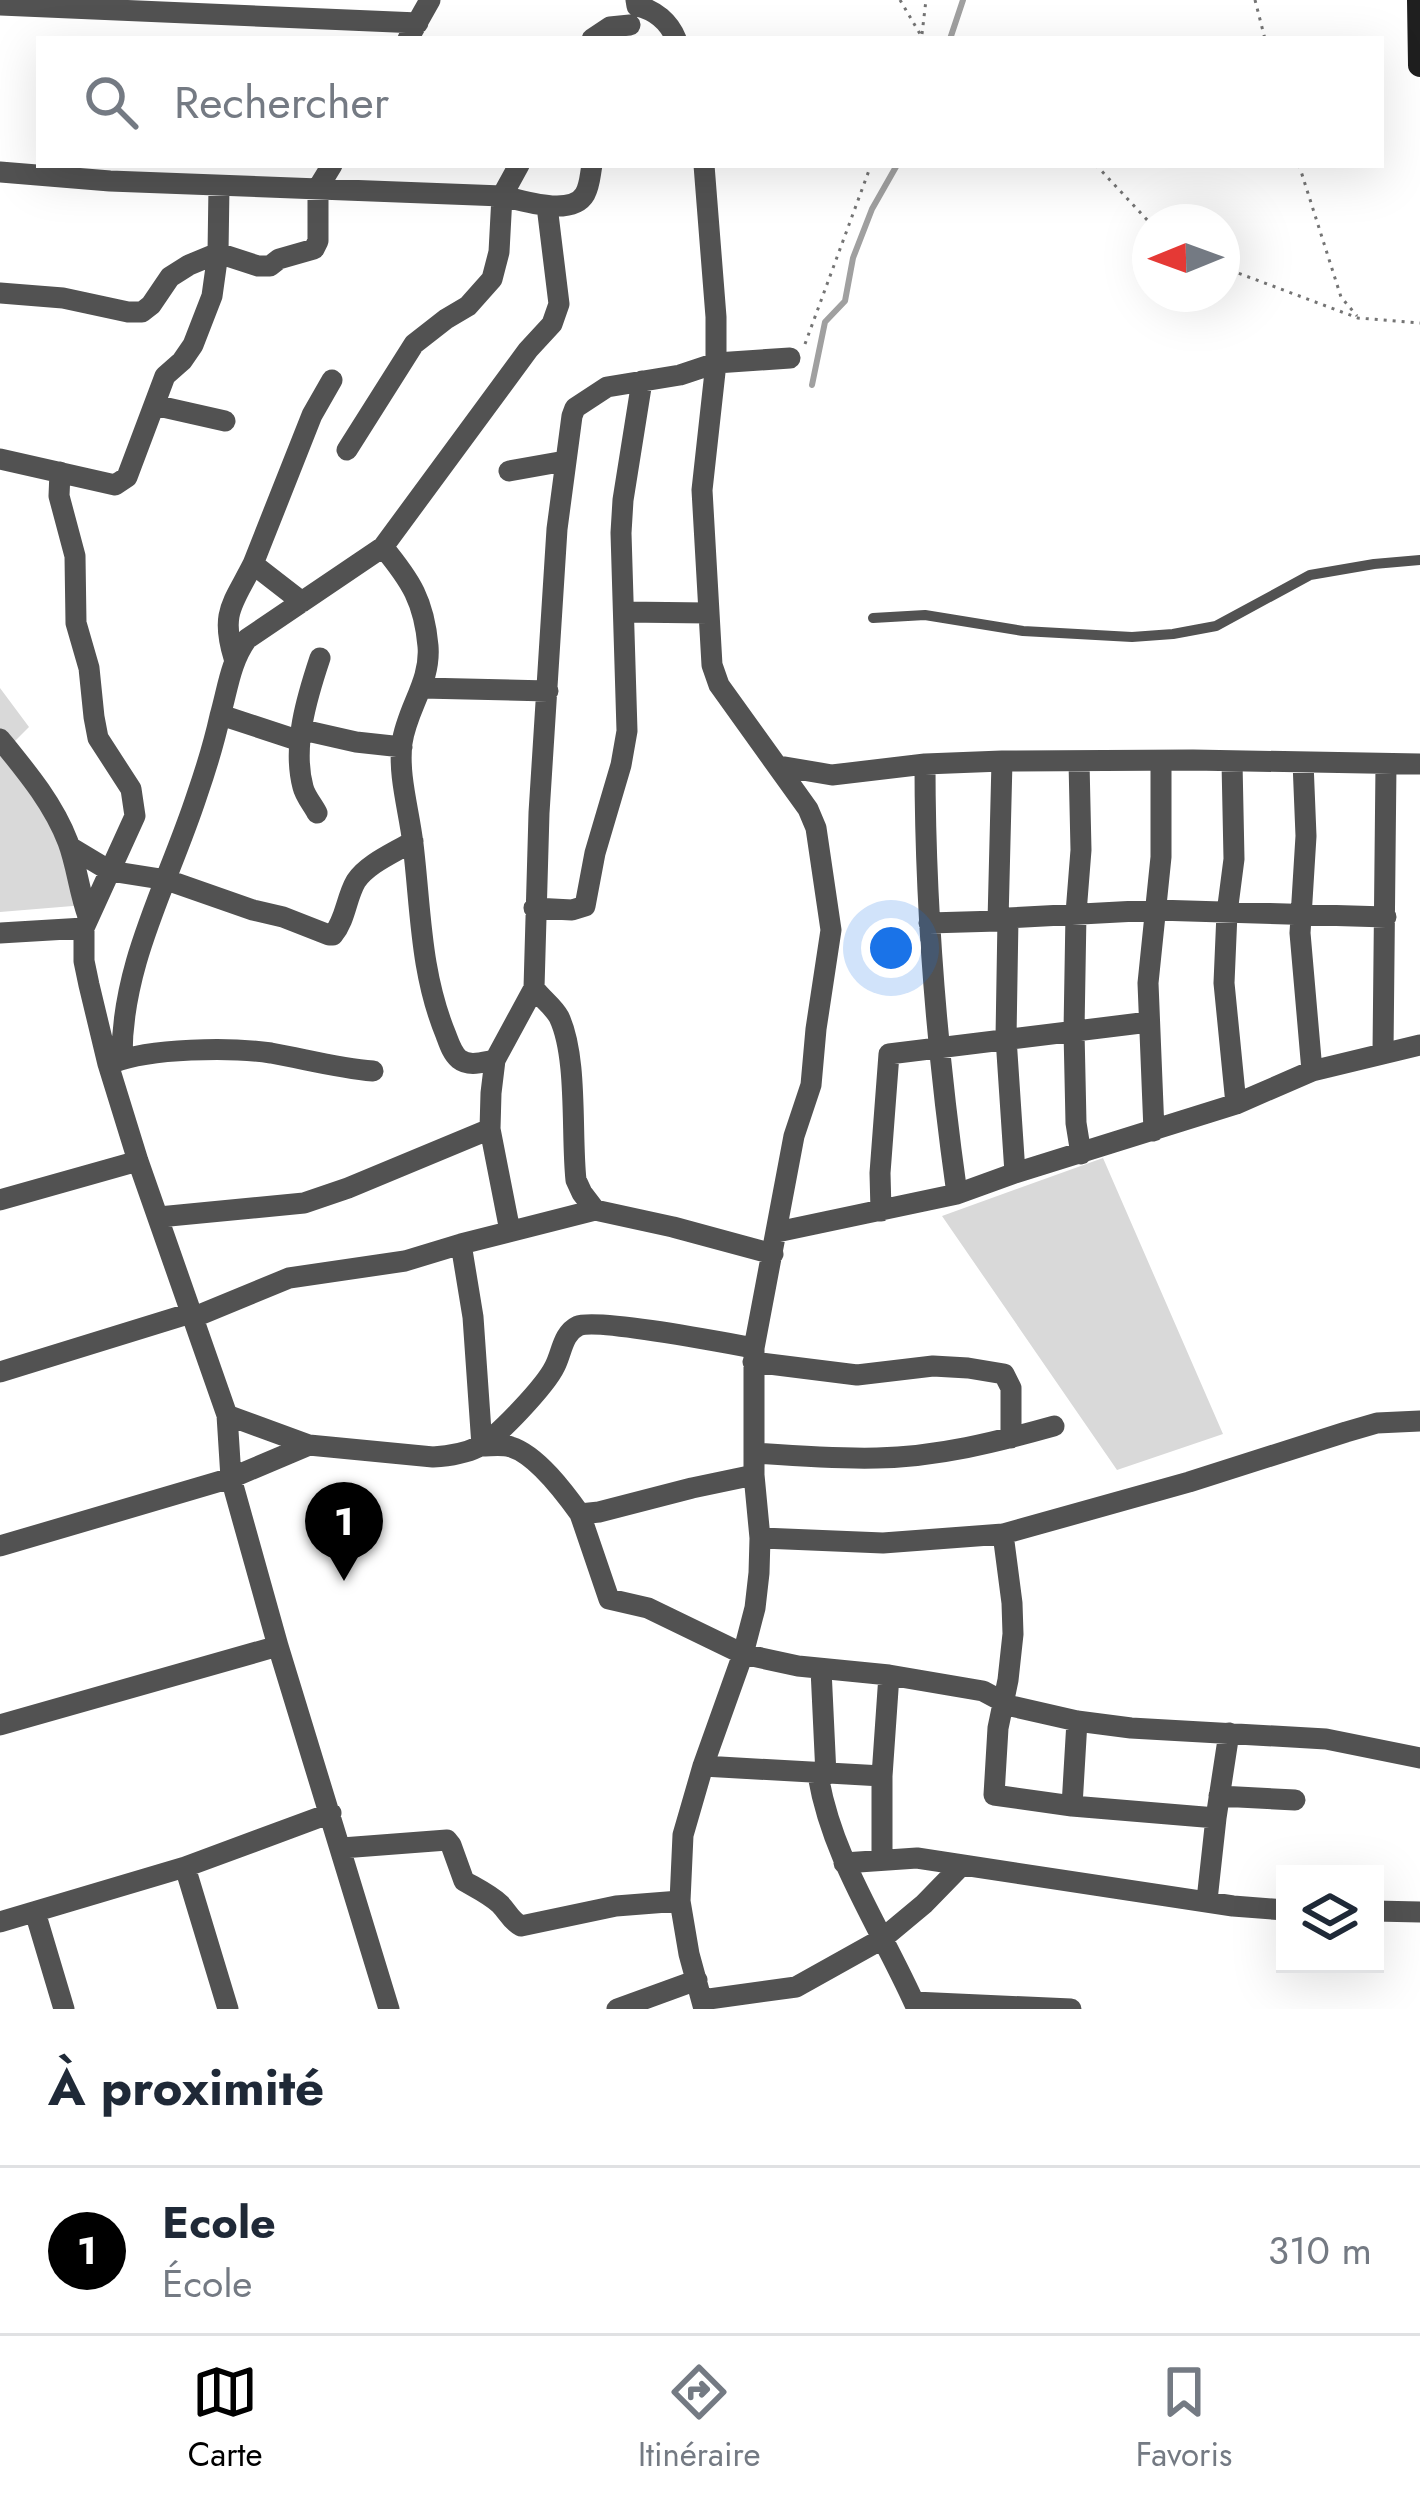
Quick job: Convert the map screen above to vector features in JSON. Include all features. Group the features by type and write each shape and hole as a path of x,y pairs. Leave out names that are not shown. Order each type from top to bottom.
{"street":[{"path":"0,5 413,31 430,0"},
{"path":"1419,0 1420,64"},
{"path":"596,36 649,8 674,36"},
{"path":"0,293 142,312 170,277 218,253 270,266 314,249 318,188 330,168"},
{"path":"347,450 414,344 468,307 492,279 499,252 502,196 517,168"},
{"path":"0,172 502,196 548,206 583,199 592,168"},
{"path":"701,1996 688,1954 680,1901 683,1835 755,1608 760,1538 754,1355 794,1136 811,1085 830,930 808,808 715,676 702,490 716,363 704,168"},
{"path":"0,459 116,485 122,482 165,376 182,362 212,296 219,186"},
{"path":"115,1062 126,993 198,794 233,658 247,639 383,547 557,313 548,206"},
{"path":"510,1231 490,1129 495,1060 534,988 534,908 555,548 575,408 608,387 680,375 716,363 790,358"},
{"path":"233,658 227,618 312,415 332,380"},
{"path":"534,908 585,906 609,797 621,765 627,731 623,500 642,380"},
{"path":"154,405 225,421"},
{"path":"509,471 565,461"},
{"path":"61,472 59,496 75,556 76,623 89,668 98,738 130,789 135,816 86,922"},
{"path":"383,547 420,600 428,643 429,669 406,721 401,747 426,974 456,1056 470,1064 495,1060"},
{"path":"253,564 302,602"},
{"path":"625,612 708,613"},
{"path":"317,813 303,789 302,735 320,658"},
{"path":"422,688 548,691"},
{"path":"221,715 302,735 401,747"},
{"path":"0,739 59,820 70,847 86,922 84,961 115,1062 138,1162 227,1415 231,1478 389,2009"},
{"path":"779,766 832,776 925,764 1001,761 1420,764"},
{"path":"1001,761 1006,1038 1015,1173"},
{"path":"1079,762 1081,850 1074,1031 1081,1154"},
{"path":"1154,1131 1148,983 1161,857 1161,762"},
{"path":"1232,762 1234,859 1224,983 1236,1104"},
{"path":"1303,762 1306,836 1300,914 1312,1071"},
{"path":"925,764 929,923 957,1194"},
{"path":"1382,1054 1386,764"},
{"path":"70,847 110,871 167,880 333,935 356,880 413,841"},
{"path":"929,923 1156,910 1386,917"},
{"path":"0,933 86,922"},
{"path":"534,988 556,1012 564,1033 577,1180 595,1210"},
{"path":"881,1211 887,1057 891,1053 1149,1022"},
{"path":"0,1372 192,1316 289,1278 405,1262 595,1210 775,1243 957,1194 1154,1131 1236,1104 1312,1071 1420,1045"},
{"path":"115,1062 174,1052 249,1052 373,1071"},
{"path":"158,1217 304,1203 490,1129"},
{"path":"0,1200 138,1162"},
{"path":"461,1244 473,1317 482,1445"},
{"path":"227,1415 309,1445 454,1456 482,1445 554,1369 567,1335 590,1323 857,1375 933,1366 1004,1374 1011,1388 1011,1438"},
{"path":"760,1538 883,1543 1003,1534 1346,1432 1420,1420"},
{"path":"580,1514 692,1488 754,1464 924,1454 1054,1426"},
{"path":"0,1546 231,1478 309,1445"},
{"path":"482,1445 514,1447 553,1478 580,1514 609,1599 648,1608 743,1654 983,1691 1001,1702 1077,1720 1131,1728 1326,1739 1420,1758"},
{"path":"1003,1534 1013,1615 1012,1650 1001,1702 994,1795 1072,1806 1218,1807 1294,1800"},
{"path":"0,1724 278,1646"},
{"path":"821,1669 822,1775 828,1818 844,1862 915,2006 1071,2009"},
{"path":"882,1860 882,1776 890,1675"},
{"path":"1072,1806 1077,1720"},
{"path":"1208,1900 1229,1732"},
{"path":"703,1766 882,1776"},
{"path":"0,1922 185,1867 332,1813"},
{"path":"342,1848 447,1840 464,1881 492,1897 521,1926 616,1906 680,1901"},
{"path":"844,1862 917,1858 1276,1910"},
{"path":"616,2009 701,1996 797,1998 882,1939 962,1865"},
{"path":"185,1867 228,2009"},
{"path":"1384,1911 1420,1912"},
{"path":"35,1912 64,2009"}],"lane":[{"path":"873,617 925,615 1023,632 1173,634 1216,626 1310,575 1420,560"}],"path":[{"path":"900,0 920,36"},
{"path":"922,36 926,0"},
{"path":"1255,0 1264,36"},
{"path":"790,358 804,346 870,168"},
{"path":"1099,168 1132,204"},
{"path":"1300,168 1341,297 1358,317"},
{"path":"1240,274 1358,317 1420,323"}],"shaded area":[{"path":"0,688 29,727 8,748 97,904 0,912"},
{"path":"1103,1158 1223,1434 1117,1470 942,1216"}],"waterway":[{"path":"951,36 963,0"},
{"path":"812,385 825,322 845,301 853,258 872,209 895,168"}],"place":[{"name":"Ecole","path":"344,1581"}]}
